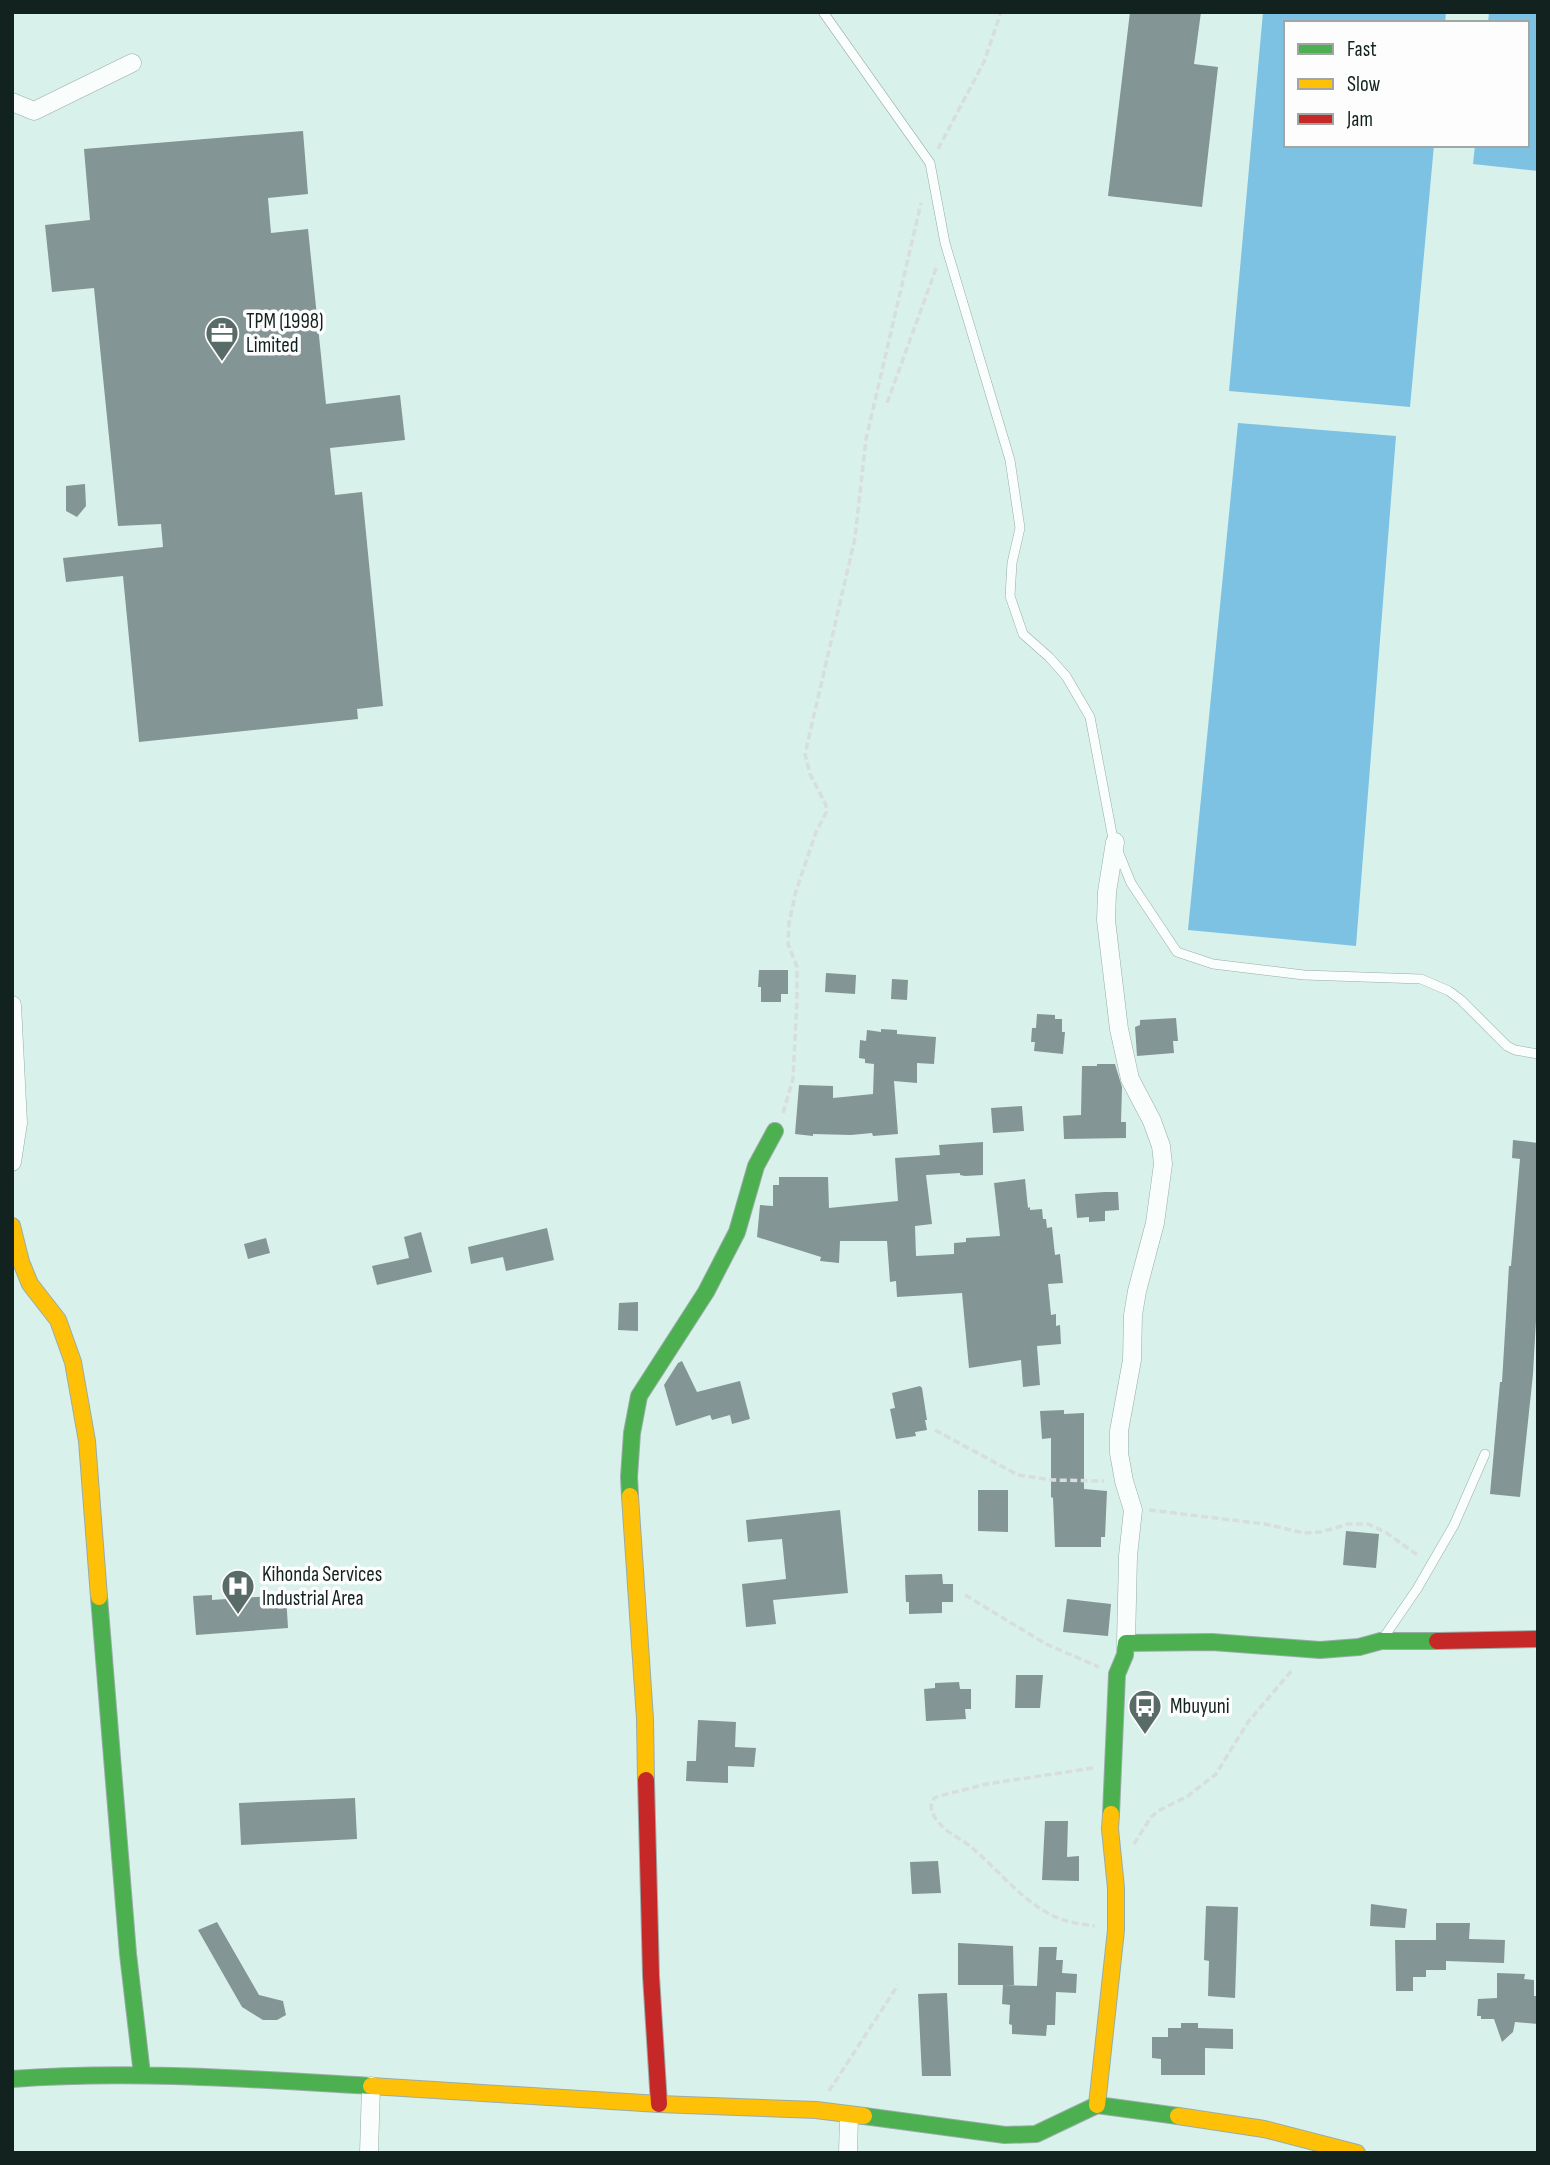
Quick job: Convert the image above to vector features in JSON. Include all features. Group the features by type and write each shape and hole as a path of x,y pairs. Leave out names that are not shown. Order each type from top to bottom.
{"street":[{"path":"12,102 34,111 132,64"},
{"path":"1097,2105 1116,1930 1116,1888 1110,1829 1112,1765 1117,1674 1125,1655 1126,1643 1133,1510 1119,1453 1119,1431 1132,1360 1133,1315 1155,1223 1163,1164 1161,1146 1152,1121 1130,1079 1119,1029 1106,920 1107,892 1115,842"},
{"path":"12,1005 18,1123 12,1162"},
{"path":"659,2104 651,1976 645,1718 629,1477 632,1433 639,1396 706,1292 737,1232 756,1166 775,1131"},
{"path":"12,1226 30,1284 58,1320 72,1362 87,1441 128,1954 142,2074"},
{"path":"1126,1643 1212,1642 1320,1650 1359,1647 1381,1641 1538,1639"},
{"path":"12,2079 142,2074 210,2076 659,2104 816,2110 1023,2136 1036,2134 1097,2105 1122,2106 1264,2129 1357,2153"},
{"path":"369,2153 371,2087"},
{"path":"848,2153 849,2116"}],"lane":[{"path":"822,12 930,163 945,243 1010,460 1020,528 1012,563 1010,596 1023,634 1066,676 1090,717 1115,842 1131,883 1177,952 1213,964 1304,975 1421,979 1449,991 1461,1000 1507,1046 1538,1054"},
{"path":"1381,1641 1417,1589 1454,1525 1486,1454"}],"path":[{"path":"930,163 984,62 1001,12"},
{"path":"775,1131 786,1106 793,1079 797,967 788,944 789,923 796,891 816,832 826,813 826,805 810,774 805,754 855,538 866,439 922,201"},
{"path":"887,403 945,243"},
{"path":"935,1430 1018,1475 1053,1480 1124,1481"},
{"path":"1133,1510 1192,1514 1265,1524 1304,1533 1321,1532 1348,1524 1368,1524 1431,1562"},
{"path":"965,1595 1046,1644 1117,1674"},
{"path":"1130,1855 1151,1817 1188,1796 1216,1774 1248,1722 1293,1669 1320,1650"},
{"path":"1112,1765 987,1784 939,1796 934,1798 931,1806 934,1817 943,1828 985,1858 1002,1878 1039,1908 1059,1919 1116,1930"},
{"path":"816,2110 898,1985"}],"water":[{"path":"1263,12 1446,12 1445,21 1284,21 1284,147 1434,147 1410,407 1229,391"},
{"path":"1489,12 1538,12 1538,171 1473,164 1475,147 1529,147 1529,21 1488,21"},
{"path":"1238,423 1396,436 1356,946 1188,930"}],"building":[{"path":"1130,12 1201,12 1194,64 1218,67 1202,207 1108,196"},
{"path":"303,131 308,194 268,198 271,233 308,229 326,404 400,395 405,440 330,448 335,495 362,492 383,706 357,709 358,719 139,742 123,576 66,582 63,558 163,547 161,524 118,526 94,288 52,292 45,225 90,220 84,149"},
{"path":"85,484 86,506 77,517 66,511 66,486"},
{"path":"759,970 788,970 788,994 781,994 781,1002 761,1002"},
{"path":"826,973 856,975 855,994 825,992"},
{"path":"892,979 908,980 907,1000 891,999"},
{"path":"1037,1014 1055,1015 1055,1019 1062,1019 1062,1032 1065,1032 1063,1054 1034,1051 1035,1042 1031,1042 1032,1028 1036,1028"},
{"path":"1176,1018 1178,1041 1173,1041 1174,1053 1137,1056 1135,1027 1140,1025 1140,1020"},
{"path":"881,1029 897,1030 897,1034 936,1037 934,1064 917,1063 917,1083 894,1081 898,1134 795,1134 799,1085 833,1086 833,1098 873,1094 874,1064 865,1063 865,1059 859,1058 860,1040 866,1041 867,1030 881,1032"},
{"path":"1115,1064 1122,1087 1121,1122 1126,1122 1126,1138 1064,1139 1063,1116 1081,1115 1082,1066"},
{"path":"1022,1106 1024,1131 993,1133 991,1108"},
{"path":"1513,1140 1538,1143 1538,1285 1533,1374 1520,1497 1490,1494 1520,1159 1512,1158"},
{"path":"983,1142 983,1175 926,1175 932,1224 915,1226 916,1256 954,1254 954,1243 966,1242 966,1238 1000,1236 994,1183 1025,1179 1028,1208 1042,1209 1047,1228 1052,1227 1055,1255 1060,1254 1063,1283 1048,1284 1051,1315 1056,1314 1056,1326 1060,1325 1061,1344 1037,1346 1040,1385 1023,1387 1021,1360 969,1368 962,1293 897,1297 896,1281 890,1282 887,1241 840,1241 839,1263 820,1261 821,1257 757,1237 760,1205 773,1206 773,1185 779,1185 779,1177 828,1177 829,1208 898,1201 895,1158 940,1155 939,1145"},
{"path":"1118,1192 1119,1210 1105,1211 1105,1221 1089,1222 1089,1217 1077,1218 1075,1194"},
{"path":"547,1228 554,1260 506,1271 503,1257 471,1264 468,1247"},
{"path":"421,1232 432,1272 377,1285 372,1266 409,1258 404,1237"},
{"path":"266,1238 270,1253 248,1259 244,1244"},
{"path":"638,1302 638,1331 618,1330 619,1303"},
{"path":"682,1361 697,1392 740,1381 750,1419 732,1424 730,1415 712,1420 710,1415 676,1426 664,1385"},
{"path":"920,1386 927,1430 915,1432 916,1436 896,1439 890,1409 895,1408 892,1393"},
{"path":"1064,1410 1064,1414 1084,1413 1084,1489 1107,1491 1105,1537 1101,1537 1101,1547 1055,1547 1051,1497 1051,1438 1042,1439 1040,1411"},
{"path":"978,1490 1008,1490 1008,1532 978,1531"},
{"path":"840,1510 848,1593 773,1600 776,1624 746,1627 742,1584 786,1579 782,1539 748,1542 746,1520"},
{"path":"1346,1531 1379,1534 1376,1568 1343,1565"},
{"path":"942,1574 943,1584 953,1584 953,1602 942,1602 942,1613 909,1614 905,1575"},
{"path":"212,1595 212,1600 286,1595 288,1628 196,1635 193,1596"},
{"path":"1067,1599 1111,1604 1108,1636 1063,1632"},
{"path":"1016,1675 1043,1675 1040,1708 1015,1708"},
{"path":"959,1682 960,1689 971,1689 971,1709 965,1709 966,1719 926,1721 924,1689 935,1688 935,1683"},
{"path":"698,1720 736,1722 735,1747 756,1748 754,1767 728,1766 728,1783 686,1781 687,1761 696,1761"},
{"path":"355,1798 357,1839 241,1845 239,1803"},
{"path":"1045,1821 1068,1821 1067,1857 1079,1856 1079,1881 1042,1880"},
{"path":"938,1861 941,1893 912,1894 910,1862"},
{"path":"1371,1904 1407,1909 1405,1928 1370,1926"},
{"path":"1206,1906 1238,1907 1235,1998 1208,1996 1209,1961 1204,1960"},
{"path":"217,1922 259,1995 283,2001 286,2015 277,2020 263,2020 242,2007 198,1930"},
{"path":"1436,1923 1470,1923 1469,1939 1505,1940 1504,1963 1446,1961 1446,1970 1426,1970 1426,1977 1413,1977 1413,1991 1396,1991 1395,1940 1436,1940"},
{"path":"958,1943 1013,1946 1014,1985 958,1985"},
{"path":"1039,1947 1057,1947 1056,1960 1063,1960 1062,1973 1077,1974 1076,1993 1056,1992 1055,2025 1047,2025 1046,2036 1012,2034 1012,2025 1009,2024 1010,2005 1002,2004 1003,1985 1037,1986"},
{"path":"1497,1973 1525,1974 1524,1979 1534,1980 1534,1996 1538,1996 1538,2024 1515,2022 1513,2032 1502,2042 1494,2019 1481,2019 1481,2016 1477,2016 1478,1999 1497,1998"},
{"path":"947,1993 951,2076 922,2076 918,1994"},
{"path":"1181,2023 1198,2023 1198,2028 1233,2029 1233,2049 1205,2048 1205,2075 1161,2075 1161,2059 1152,2058 1152,2037 1168,2037 1168,2028 1181,2028"}],"traffic: fast":[{"path":"630,1496 632,1433 639,1396 706,1292 737,1232 756,1166 775,1131"},
{"path":"99,1597 128,1954 142,2074"},
{"path":"1111,1814 1117,1674 1125,1655 1126,1643 1212,1642 1320,1650 1359,1647 1381,1641 1437,1641"},
{"path":"12,2079 147,2075 371,2086"},
{"path":"864,2116 1005,2135 1036,2134 1097,2105 1178,2116"}],"traffic: slow":[{"path":"12,1226 30,1284 58,1320 73,1362 87,1441 99,1597"},
{"path":"630,1496 645,1719 646,1780"},
{"path":"1097,2105 1116,1930 1111,1814"},
{"path":"371,2086 659,2104 816,2110 864,2116"},
{"path":"1178,2116 1264,2129 1357,2153"}],"traffic: jam":[{"path":"1437,1641 1538,1639"},
{"path":"646,1780 651,1976 659,2104"}],"place":[{"name":"TPM (1998) Limited","path":"222,363"},
{"name":"Kihonda Services Industrial Area","path":"238,1616"},
{"name":"Mbuyuni","path":"1145,1736"}]}
